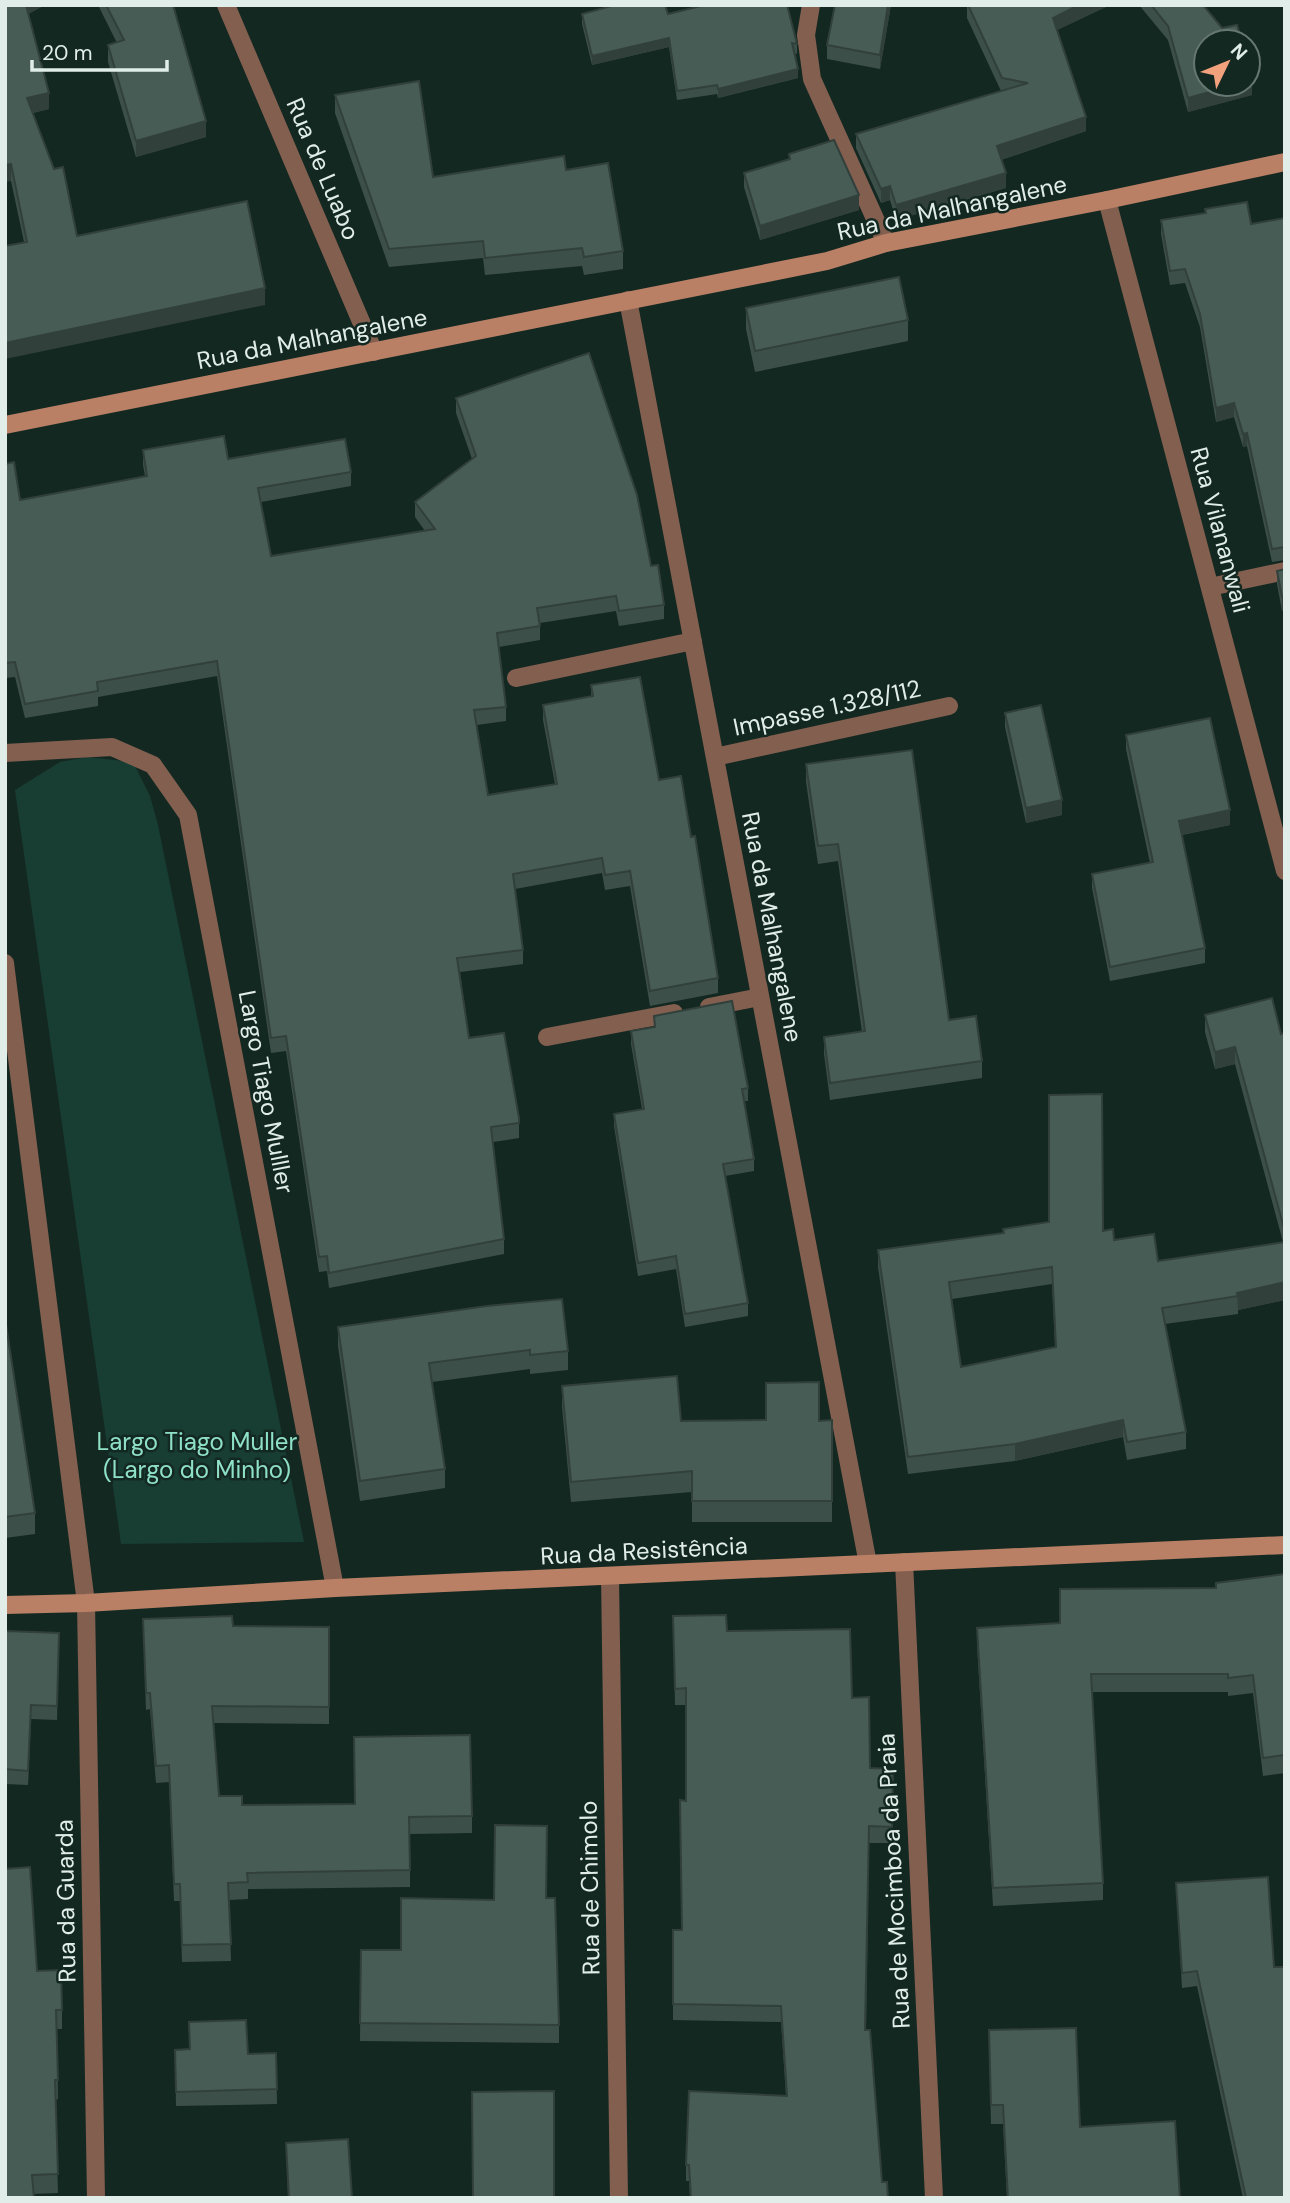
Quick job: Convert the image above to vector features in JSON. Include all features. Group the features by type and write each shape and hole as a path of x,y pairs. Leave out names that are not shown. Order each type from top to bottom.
{"street":[{"name":"Rua de Luabo","path":"226,5 374,352"},
{"path":"811,5 806,35 812,79 886,243"},
{"name":"Rua da Malhangalene","path":"5,425 827,261 886,243 1285,162"},
{"name":"Rua Vilananwali","path":"1107,200 1285,871"},
{"name":"Rua da Malhangalene","path":"628,300 868,1564"},
{"path":"1210,587 1285,570"},
{"path":"516,678 693,640"},
{"name":"Impasse 1.328/112","path":"715,757 949,706"},
{"name":"Largo Tiago Mulller","path":"5,753 112,747 153,765 188,815 335,1588"},
{"path":"5,964 86,1604"},
{"path":"547,1037 760,997"},
{"name":"Rua da Resistência","path":"5,1605 86,1604 335,1588 1285,1545"},
{"name":"Rua de Mocimboa da Praia","path":"904,1562 934,2198"},
{"name":"Rua de Chimolo","path":"610,1577 619,2198"},
{"name":"Rua da Guarda","path":"86,1604 96,2198"}],"green space":[{"name":"Largo Tiago Muller (Largo do Minho)","path":"87,757 133,762 150,796 304,1542 121,1544 15,790 60,762"}],"building":[{"path":"5,5 26,5 49,93 27,98 54,169 63,167 77,236 247,201 265,288 5,343 5,246 27,242 11,164 5,165"},
{"path":"106,5 173,5 206,121 136,141 108,45 124,40"},
{"path":"615,5 665,5 668,14 705,5 787,5 797,44 792,43 798,69 718,89 717,85 677,91 669,38 592,56 582,14"},
{"path":"835,5 888,5 880,55 827,45"},
{"path":"968,5 1079,5 1053,18 1086,117 997,146 1006,173 896,205 890,186 881,189 856,134 1028,83 1002,78"},
{"path":"1151,5 1203,5 1222,28 1192,28 1192,97 1188,98 1168,26"},
{"path":"419,81 433,177 564,156 566,170 608,163 623,251 584,257 582,248 485,258 483,241 389,249 335,95"},
{"path":"834,140 859,195 760,226 744,173 790,159 789,154"},
{"path":"1247,202 1251,224 1285,218 1285,547 1272,549 1247,433 1243,434 1234,403 1216,408 1200,314 1185,269 1170,271 1161,220 1206,213 1205,209"},
{"path":"899,277 908,320 755,351 746,308"},
{"path":"589,353 637,495 651,566 658,565 664,605 619,611 616,596 537,608 540,626 497,633 506,707 474,710 488,795 557,784 543,705 593,696 591,685 640,677 659,780 681,776 691,837 695,836 718,978 650,991 630,871 605,875 602,858 513,874 523,950 457,958 469,1038 504,1033 519,1118 519,1123 491,1127 504,1239 329,1273 327,1256 319,1257 286,1036 271,1038 217,661 97,682 98,691 25,704 15,662 5,663 5,464 14,462 20,500 147,476 143,450 224,436 228,459 345,439 351,472 258,488 271,556 435,529 415,502 476,456 456,398"},
{"path":"1285,569 1285,597 1282,597 1277,571"},
{"path":"1041,705 1062,800 1026,808 1005,713"},
{"path":"1210,718 1230,810 1179,821 1205,948 1110,967 1092,874 1153,862 1126,735"},
{"path":"912,750 949,1020 976,1016 982,1061 830,1083 824,1037 865,1031 838,844 818,846 806,764"},
{"path":"1272,998 1281,1034 1285,1033 1285,1232 1235,1047 1215,1052 1205,1015"},
{"path":"732,1001 748,1088 742,1089 754,1159 723,1164 748,1303 685,1314 676,1256 638,1263 614,1114 644,1109 631,1031 655,1027 654,1016"},
{"path":"1102,1094 1103,1231 1113,1229 1114,1240 1154,1234 1158,1261 1285,1242 1285,1282 1237,1293 1238,1296 1162,1308 1186,1432 1127,1442 1123,1420 1015,1444 908,1457 878,1250 1004,1233 1003,1229 1049,1222 1049,1095","holes":["1052,1267 1056,1347 961,1367 949,1282"]},
{"path":"562,1299 568,1351 530,1355 530,1350 429,1363 445,1469 360,1481 338,1327 487,1306"},
{"path":"5,1318 35,1513 5,1517"},
{"path":"677,1376 681,1421 766,1420 766,1383 819,1382 819,1421 832,1420 832,1501 692,1501 692,1471 571,1482 562,1386"},
{"path":"1285,1574 1285,1755 1263,1758 1253,1675 1228,1678 1228,1674 1091,1674 1103,1883 993,1888 977,1628 1060,1623 1060,1589 1216,1588 1216,1583"},
{"path":"726,1615 727,1631 850,1629 852,1698 869,1697 870,1768 893,1769 892,1827 869,1826 865,2030 870,2030 882,2182 887,2182 888,2198 691,2198 689,2165 686,2165 689,2091 787,2096 781,2006 673,2004 673,1930 682,1930 680,1800 686,1801 686,1688 675,1689 673,1616"},
{"path":"232,1616 233,1626 329,1627 329,1707 212,1706 219,1796 242,1796 242,1805 355,1804 354,1737 470,1735 472,1816 409,1817 410,1870 247,1873 248,1882 228,1883 231,1944 182,1945 180,1884 174,1884 169,1765 156,1766 150,1693 146,1693 143,1619"},
{"path":"5,1631 59,1633 57,1706 31,1705 28,1771 5,1769"},
{"path":"495,1825 547,1826 546,1898 555,1898 559,2025 360,2023 361,1950 401,1950 401,1898 494,1900"},
{"path":"30,1867 37,1971 61,1970 62,2010 56,2010 58,2174 32,2175 34,2198 5,2198 5,1869"},
{"path":"1268,1877 1274,1967 1285,1967 1285,2198 1246,2198 1197,1971 1182,1973 1176,1883"},
{"path":"246,2020 248,2054 276,2053 277,2089 176,2092 175,2050 190,2049 189,2022"},
{"path":"1076,2028 1080,2127 1175,2121 1180,2198 1008,2198 1003,2105 991,2105 989,2030"},
{"path":"554,2091 554,2198 473,2198 472,2092"},
{"path":"348,2139 352,2198 289,2198 286,2143"}]}
